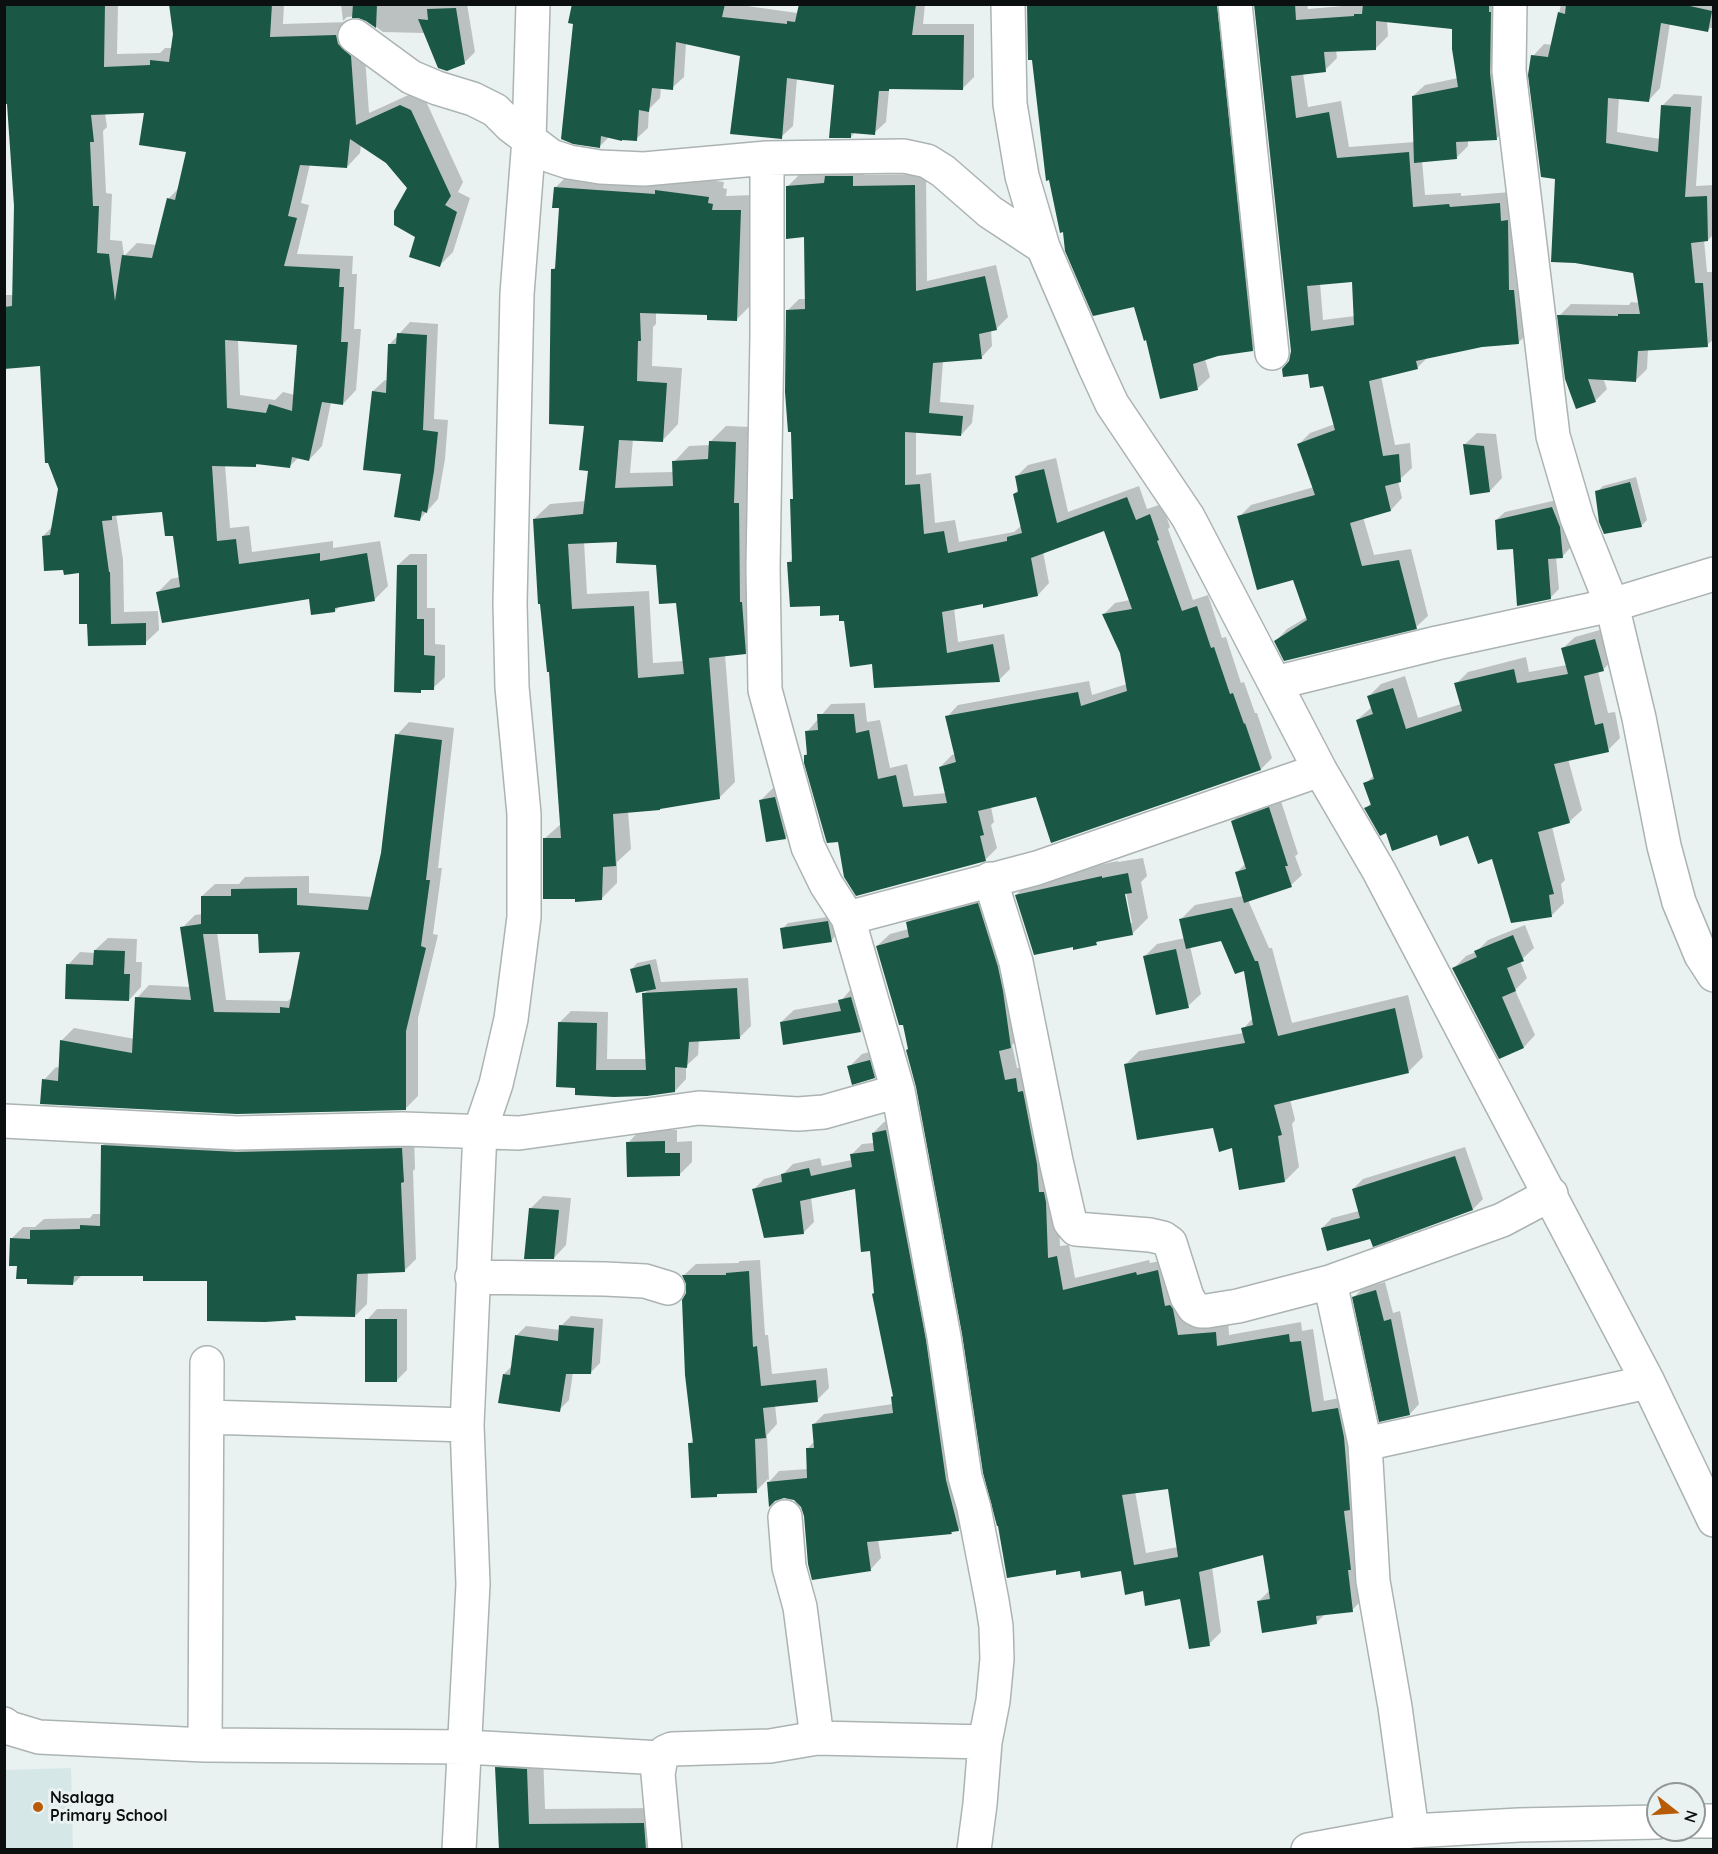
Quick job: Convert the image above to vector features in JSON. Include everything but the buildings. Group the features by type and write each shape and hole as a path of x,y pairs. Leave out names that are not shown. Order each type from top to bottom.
{"street":[{"path":"459,1850 473,1584 466,1425 480,1131 496,1084 511,1019 524,917 524,814 512,687 510,603 517,294 529,139 533,4"},
{"path":"1008,4 1010,104 1022,176 1043,247 1112,404 1188,517 1320,770 1379,871 1648,1382 1713,1520"},
{"path":"1235,4 1272,354"},
{"path":"1510,4 1509,71 1553,436 1577,518 1612,605 1640,718 1664,846 1679,902 1709,961"},
{"path":"355,36 411,77 473,99 495,110 551,156 569,162 600,167 654,169 767,158 904,156 927,161 943,171 990,212 1043,247"},
{"path":"767,158 763,568 765,690 808,847 826,884 848,918 898,1091 944,1337 965,1477 974,1508 996,1626 997,1659 993,1701 985,1742 974,1850"},
{"path":"1275,683 1437,643 1612,605 1713,574"},
{"path":"848,918 1037,868 1320,770"},
{"path":"990,879 1016,962 1070,1222 1076,1229 1163,1238 1170,1243 1187,1297 1194,1308 1200,1311 1238,1306 1330,1282 1502,1220 1551,1194"},
{"path":"4,1121 237,1133 403,1129 519,1133 699,1108 824,1112 898,1091"},
{"path":"472,1276 645,1281 668,1288"},
{"path":"1330,1282 1365,1444 1373,1581 1395,1707 1412,1831"},
{"path":"205,1745 207,1363"},
{"path":"1365,1444 1648,1382"},
{"path":"207,1417 466,1425"},
{"path":"785,1516 789,1567 800,1607 817,1738"},
{"path":"4,1724 9,1728 39,1737 205,1745 466,1747 661,1758"},
{"path":"665,1850 658,1774 661,1758 665,1752 672,1749 770,1746 817,1738 985,1742"},
{"path":"1308,1850 1412,1831 1519,1825 1623,1836 1646,1827"}],"shaded area":[{"name":"Nsalaga Primary School","path":"71,1768 73,1849 5,1849 5,1770"}],"place":[{"name":"Nsalaga Primary School","path":"38,1807"}]}
